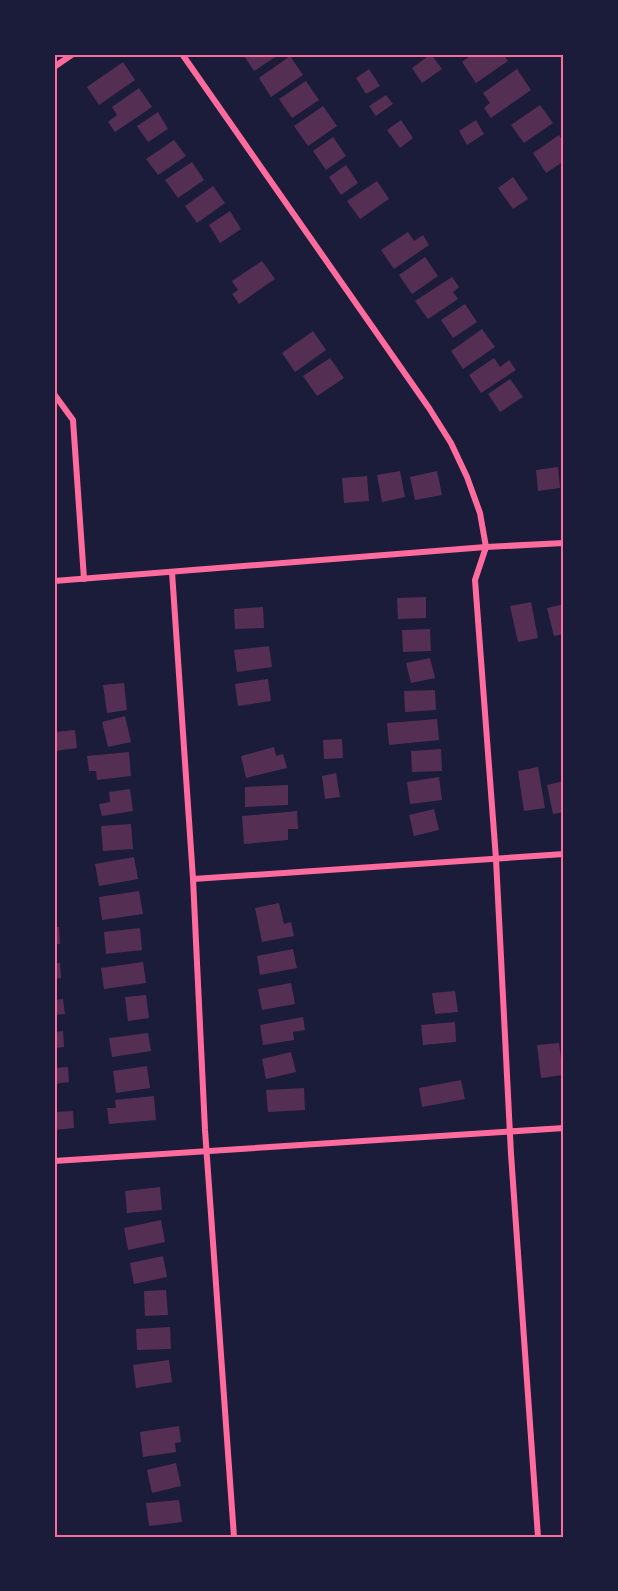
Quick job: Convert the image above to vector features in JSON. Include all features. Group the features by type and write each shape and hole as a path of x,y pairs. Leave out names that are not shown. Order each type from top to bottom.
{"street":[{"path":"54,67 73,54"},
{"path":"182,54 429,408 451,442 480,513 486,547 475,580 496,859 510,1131 538,1537"},
{"path":"54,394 73,420 84,579"},
{"path":"54,581 486,547 564,543"},
{"path":"172,572 193,879 207,1151 234,1537"},
{"path":"193,879 564,854"},
{"path":"54,1161 564,1128"}],"building":[{"path":"243,54 280,54 254,71"},
{"path":"431,54 442,69 422,83 412,68"},
{"path":"473,54 503,54 508,61 476,83 462,62"},
{"path":"290,56 303,75 271,97 259,78"},
{"path":"123,62 135,80 99,105 87,87"},
{"path":"369,69 380,86 366,94 356,78"},
{"path":"517,69 531,90 491,118 484,108 490,103 483,93"},
{"path":"306,81 319,100 292,118 279,99"},
{"path":"139,88 152,107 115,132 108,122 117,115 112,107"},
{"path":"386,95 393,104 376,116 369,106"},
{"path":"540,105 553,123 524,143 511,125"},
{"path":"323,106 337,126 308,146 294,126"},
{"path":"158,112 168,129 148,142 137,126"},
{"path":"401,120 413,138 400,148 387,130"},
{"path":"476,120 484,134 467,145 459,131"},
{"path":"559,135 564,143 564,161 546,173 533,153"},
{"path":"333,137 346,156 326,170 313,151"},
{"path":"174,140 186,156 158,175 146,159"},
{"path":"192,162 204,180 178,198 165,180"},
{"path":"346,165 358,183 341,195 329,177"},
{"path":"513,177 528,199 513,209 498,188"},
{"path":"377,181 389,199 360,219 347,201"},
{"path":"213,186 225,203 197,223 185,206"},
{"path":"230,211 241,229 220,243 209,225"},
{"path":"408,232 414,241 423,235 429,245 394,269 381,250"},
{"path":"425,257 438,276 412,294 399,275"},
{"path":"262,261 275,279 239,304 232,294 238,290 232,281"},
{"path":"452,277 459,287 453,292 458,299 428,319 415,301"},
{"path":"465,304 477,322 453,338 441,320"},
{"path":"482,329 495,347 463,369 451,351"},
{"path":"313,331 326,350 295,372 282,353"},
{"path":"330,358 344,378 317,396 303,376"},
{"path":"494,358 500,367 509,360 516,370 481,393 469,375"},
{"path":"510,379 523,397 500,412 488,394"},
{"path":"558,467 560,488 538,491 536,470"},
{"path":"400,471 405,497 382,502 377,475"},
{"path":"437,471 442,495 415,500 410,477"},
{"path":"367,476 369,501 344,503 342,478"},
{"path":"426,597 426,618 398,619 397,598"},
{"path":"531,602 538,638 518,642 510,606"},
{"path":"564,604 564,634 554,636 547,608"},
{"path":"263,607 264,628 235,629 234,609"},
{"path":"430,629 431,651 403,652 402,630"},
{"path":"269,646 272,667 237,672 234,650"},
{"path":"430,658 435,678 411,683 406,663"},
{"path":"268,679 271,701 238,706 235,684"},
{"path":"124,683 127,710 107,713 103,685"},
{"path":"435,690 436,710 405,712 404,691"},
{"path":"125,716 131,742 108,747 102,722"},
{"path":"437,719 439,740 389,745 387,723"},
{"path":"75,730 77,748 55,751 54,732"},
{"path":"342,739 343,758 324,759 323,740"},
{"path":"274,747 276,756 283,754 287,768 246,778 241,756"},
{"path":"441,749 442,771 412,772 411,751"},
{"path":"129,752 131,776 97,780 96,771 89,771 87,756"},
{"path":"538,767 545,808 524,811 518,771"},
{"path":"336,773 340,797 325,799 322,776"},
{"path":"439,777 442,800 410,804 407,782"},
{"path":"564,781 564,812 553,814 547,785"},
{"path":"288,785 288,805 245,807 245,787"},
{"path":"130,789 133,811 102,816 99,804 110,802 109,792"},
{"path":"434,809 439,830 414,836 409,815"},
{"path":"297,811 298,829 288,829 288,840 244,844 242,816"},
{"path":"131,824 133,849 103,851 101,826"},
{"path":"134,857 138,879 99,886 95,864"},
{"path":"139,891 143,914 102,920 99,897"},
{"path":"279,903 284,924 291,922 294,936 262,942 255,908"},
{"path":"54,927 59,927 60,944 54,944"},
{"path":"140,928 142,950 106,954 104,932"},
{"path":"293,949 297,968 260,975 257,956"},
{"path":"143,962 146,983 104,989 101,968"},
{"path":"54,963 60,963 61,978 54,979"},
{"path":"291,983 295,1004 262,1010 258,989"},
{"path":"455,991 458,1012 435,1014 432,993"},
{"path":"146,995 149,1018 128,1021 125,997"},
{"path":"63,999 65,1014 54,1015 54,1000"},
{"path":"303,1017 305,1030 293,1032 294,1040 263,1045 260,1025"},
{"path":"455,1022 456,1042 423,1045 421,1025"},
{"path":"63,1031 64,1047 54,1048 54,1032"},
{"path":"148,1033 151,1051 112,1057 109,1038"},
{"path":"559,1043 563,1075 541,1078 537,1045"},
{"path":"291,1052 296,1072 266,1079 262,1059"},
{"path":"147,1066 150,1088 116,1093 113,1071"},
{"path":"68,1067 69,1082 54,1084 54,1068"},
{"path":"461,1080 465,1099 422,1107 419,1088"},
{"path":"304,1088 305,1110 268,1112 266,1090"},
{"path":"154,1096 156,1120 109,1124 107,1108 116,1108 115,1100"},
{"path":"73,1111 74,1128 54,1130 54,1112"},
{"path":"160,1187 162,1210 127,1213 125,1191"},
{"path":"161,1220 165,1242 128,1250 124,1228"},
{"path":"163,1256 167,1277 134,1284 130,1263"},
{"path":"166,1290 168,1315 145,1316 144,1291"},
{"path":"170,1327 171,1349 137,1350 136,1329"},
{"path":"169,1360 172,1382 136,1388 133,1365"},
{"path":"179,1426 181,1442 175,1443 176,1452 143,1457 140,1432"},
{"path":"176,1463 181,1486 152,1493 147,1470"},
{"path":"179,1500 182,1522 149,1526 146,1503"}]}
